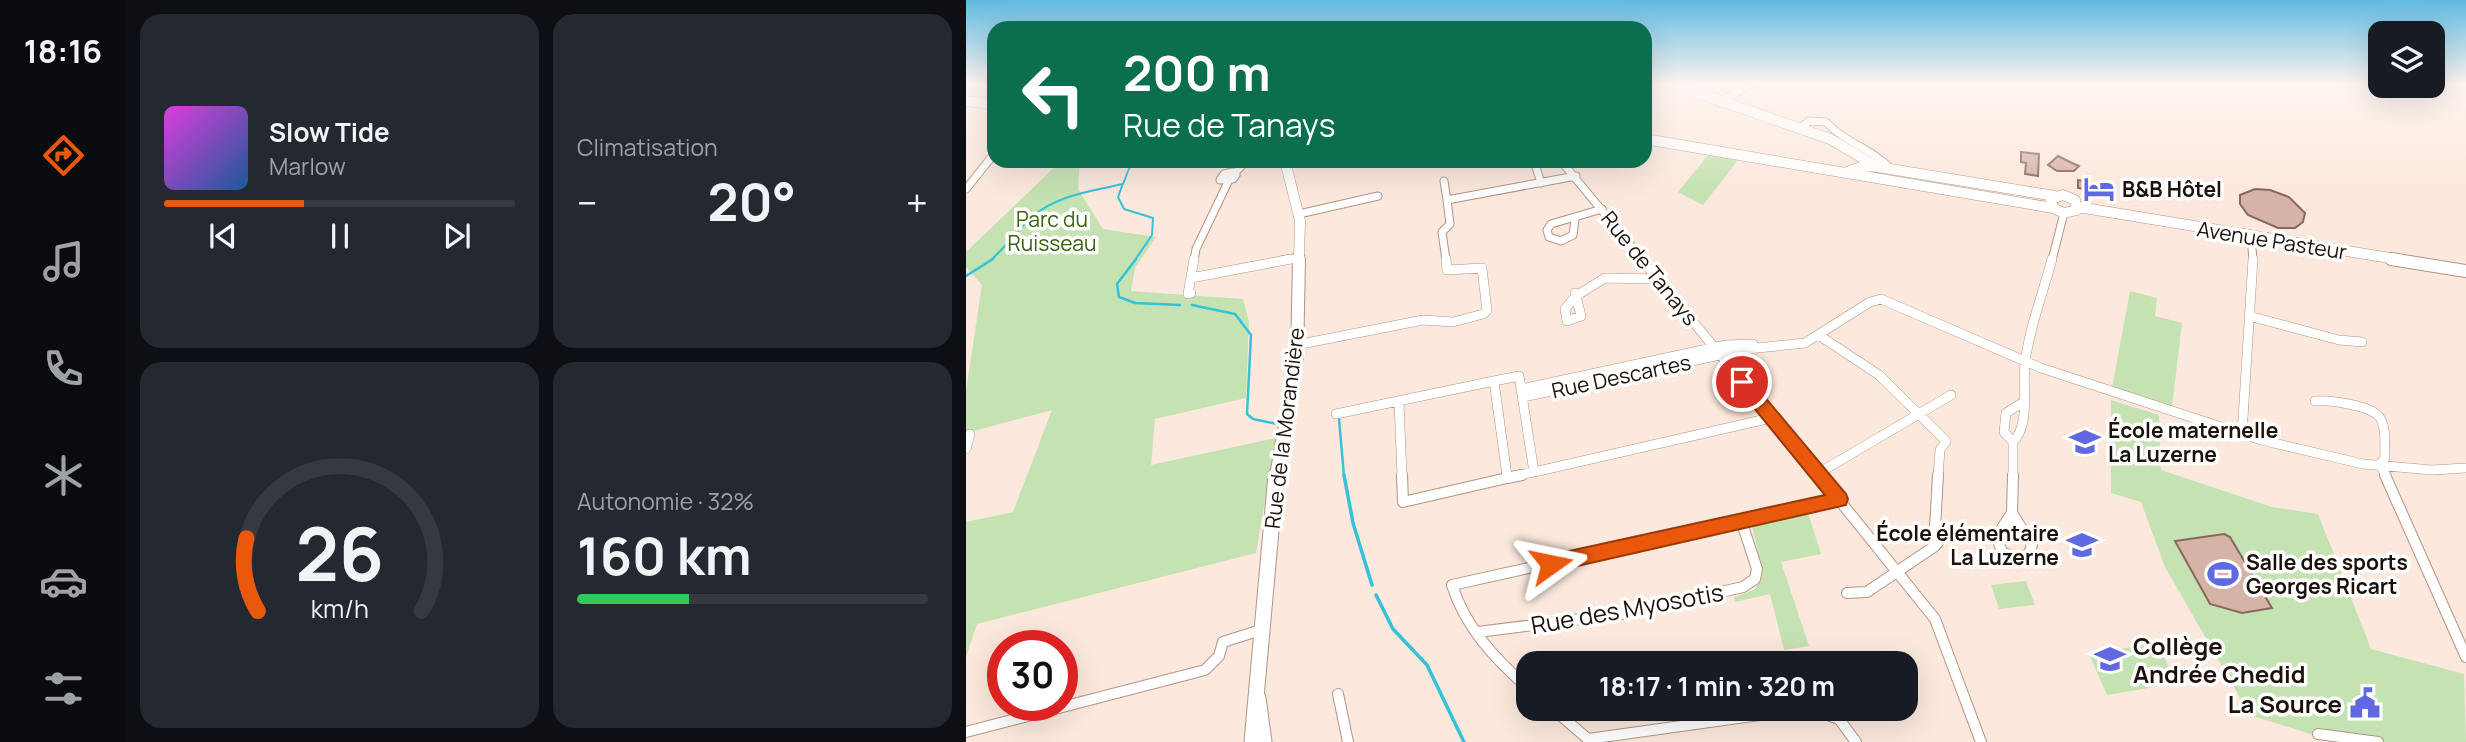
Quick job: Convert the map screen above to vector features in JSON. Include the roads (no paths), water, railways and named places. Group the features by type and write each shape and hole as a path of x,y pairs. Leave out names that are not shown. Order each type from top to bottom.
{"main road":[{"path":"1777,120 1802,127 1861,155 1878,167"},
{"path":"1652,140 2053,208 2064,213 2075,212 2078,207"},
{"path":"1859,167 1862,163 1861,155"},
{"name":"Avenue Pasteur","path":"1847,172 1859,167 1878,167 2071,198 2078,207 2466,271"},
{"name":"Rue de la Morandière","path":"1264,742 1258,696 1276,472 1296,345 1300,257 1299,214 1287,168"},
{"path":"2053,208 2050,201 2055,196"},
{"name":"Rue de la Morandière","path":"1252,742 1253,707 1258,696"}],"street":[{"path":"1802,127 1809,121 1826,122 1835,132 1878,155 1892,170 1893,177 1881,179"},
{"path":"966,189 987,163"},
{"path":"1191,293 1188,293 1196,249 1228,181 1221,181 1220,177 1235,173 1240,168"},
{"path":"1536,168 1541,183"},
{"name":"Rue de Tanays","path":"1568,168 1817,474 1899,570 1936,619 1941,641 1959,677 1981,742"},
{"path":"1447,200 1576,176"},
{"path":"1296,345 1423,320 1453,322 1487,311 1482,268 1447,270 1442,232 1450,224 1444,181"},
{"path":"1299,214 1378,196"},
{"path":"1575,219 1602,209"},
{"path":"2013,442 2018,437 2024,407 2022,402 2025,363 2064,213"},
{"path":"2242,434 2254,250 2251,237"},
{"path":"1191,278 1300,257"},
{"path":"1575,293 1614,274 1657,279"},
{"name":"Rue Descartes","path":"1522,393 1717,351 1805,343 1870,302 1881,299 1894,302 1953,334 2025,363"},
{"path":"2249,316 2339,340 2362,342"},
{"path":"1820,336 1879,375 1946,441 1940,450 1936,527 1942,536 1935,546 1867,592 1847,593"},
{"path":"2025,363 2312,454 2432,471 2466,468"},
{"path":"1336,414 1519,376 1534,472"},
{"path":"1494,381 1507,478"},
{"path":"1817,474 1951,395"},
{"path":"2315,401 2324,400 2374,412 2380,418 2385,458 2380,464"},
{"path":"1399,401 1403,502 1771,418"},
{"path":"2012,513 2013,442 2004,432 2006,413 2022,402"},
{"path":"966,449 970,434"},
{"path":"2380,464 2466,657"},
{"path":"1516,678 1500,665 1455,601 1452,585 1839,499"},
{"name":"Rue des Myosotis","path":"1478,632 1628,613 1743,587 1755,579 1757,569 1741,520"},
{"path":"966,732 1205,670 1219,656 1223,642 1264,629"},
{"path":"1338,694 1348,742"},
{"path":"1567,721 1588,739 1627,739 1733,721"},
{"path":"1840,721 1856,742"},
{"path":"2318,734 2329,733 2378,742"}],"waterway":[{"path":"991,260 1042,210 1075,195 1123,184 1129,168"},
{"path":"1122,186 1118,197 1124,209 1153,218 1152,235 1135,260"},
{"path":"966,276 993,259"},
{"path":"1136,259 1117,284 1119,297 1135,303 1180,305"},
{"path":"1192,305 1235,314 1251,335 1247,414 1253,419 1282,425"},
{"path":"1339,419 1344,476"},
{"path":"1344,475 1353,523 1372,585"},
{"path":"1376,595 1393,629 1427,665 1464,742"}],"place":[{"name":"B&B Hôtel","path":"2099,189"},
{"name":"École maternelle La Luzerne","path":"2085,442"},
{"name":"École élémentaire La Luzerne","path":"2082,545"},
{"name":"Salle des sports Georges Ricart","path":"2223,574"},
{"name":"Collège Andrée Chedid","path":"2110,659"},
{"name":"La Source","path":"2365,703"}],"park label":[{"name":"Parc du Ruisseau","path":"1052,231"}]}
